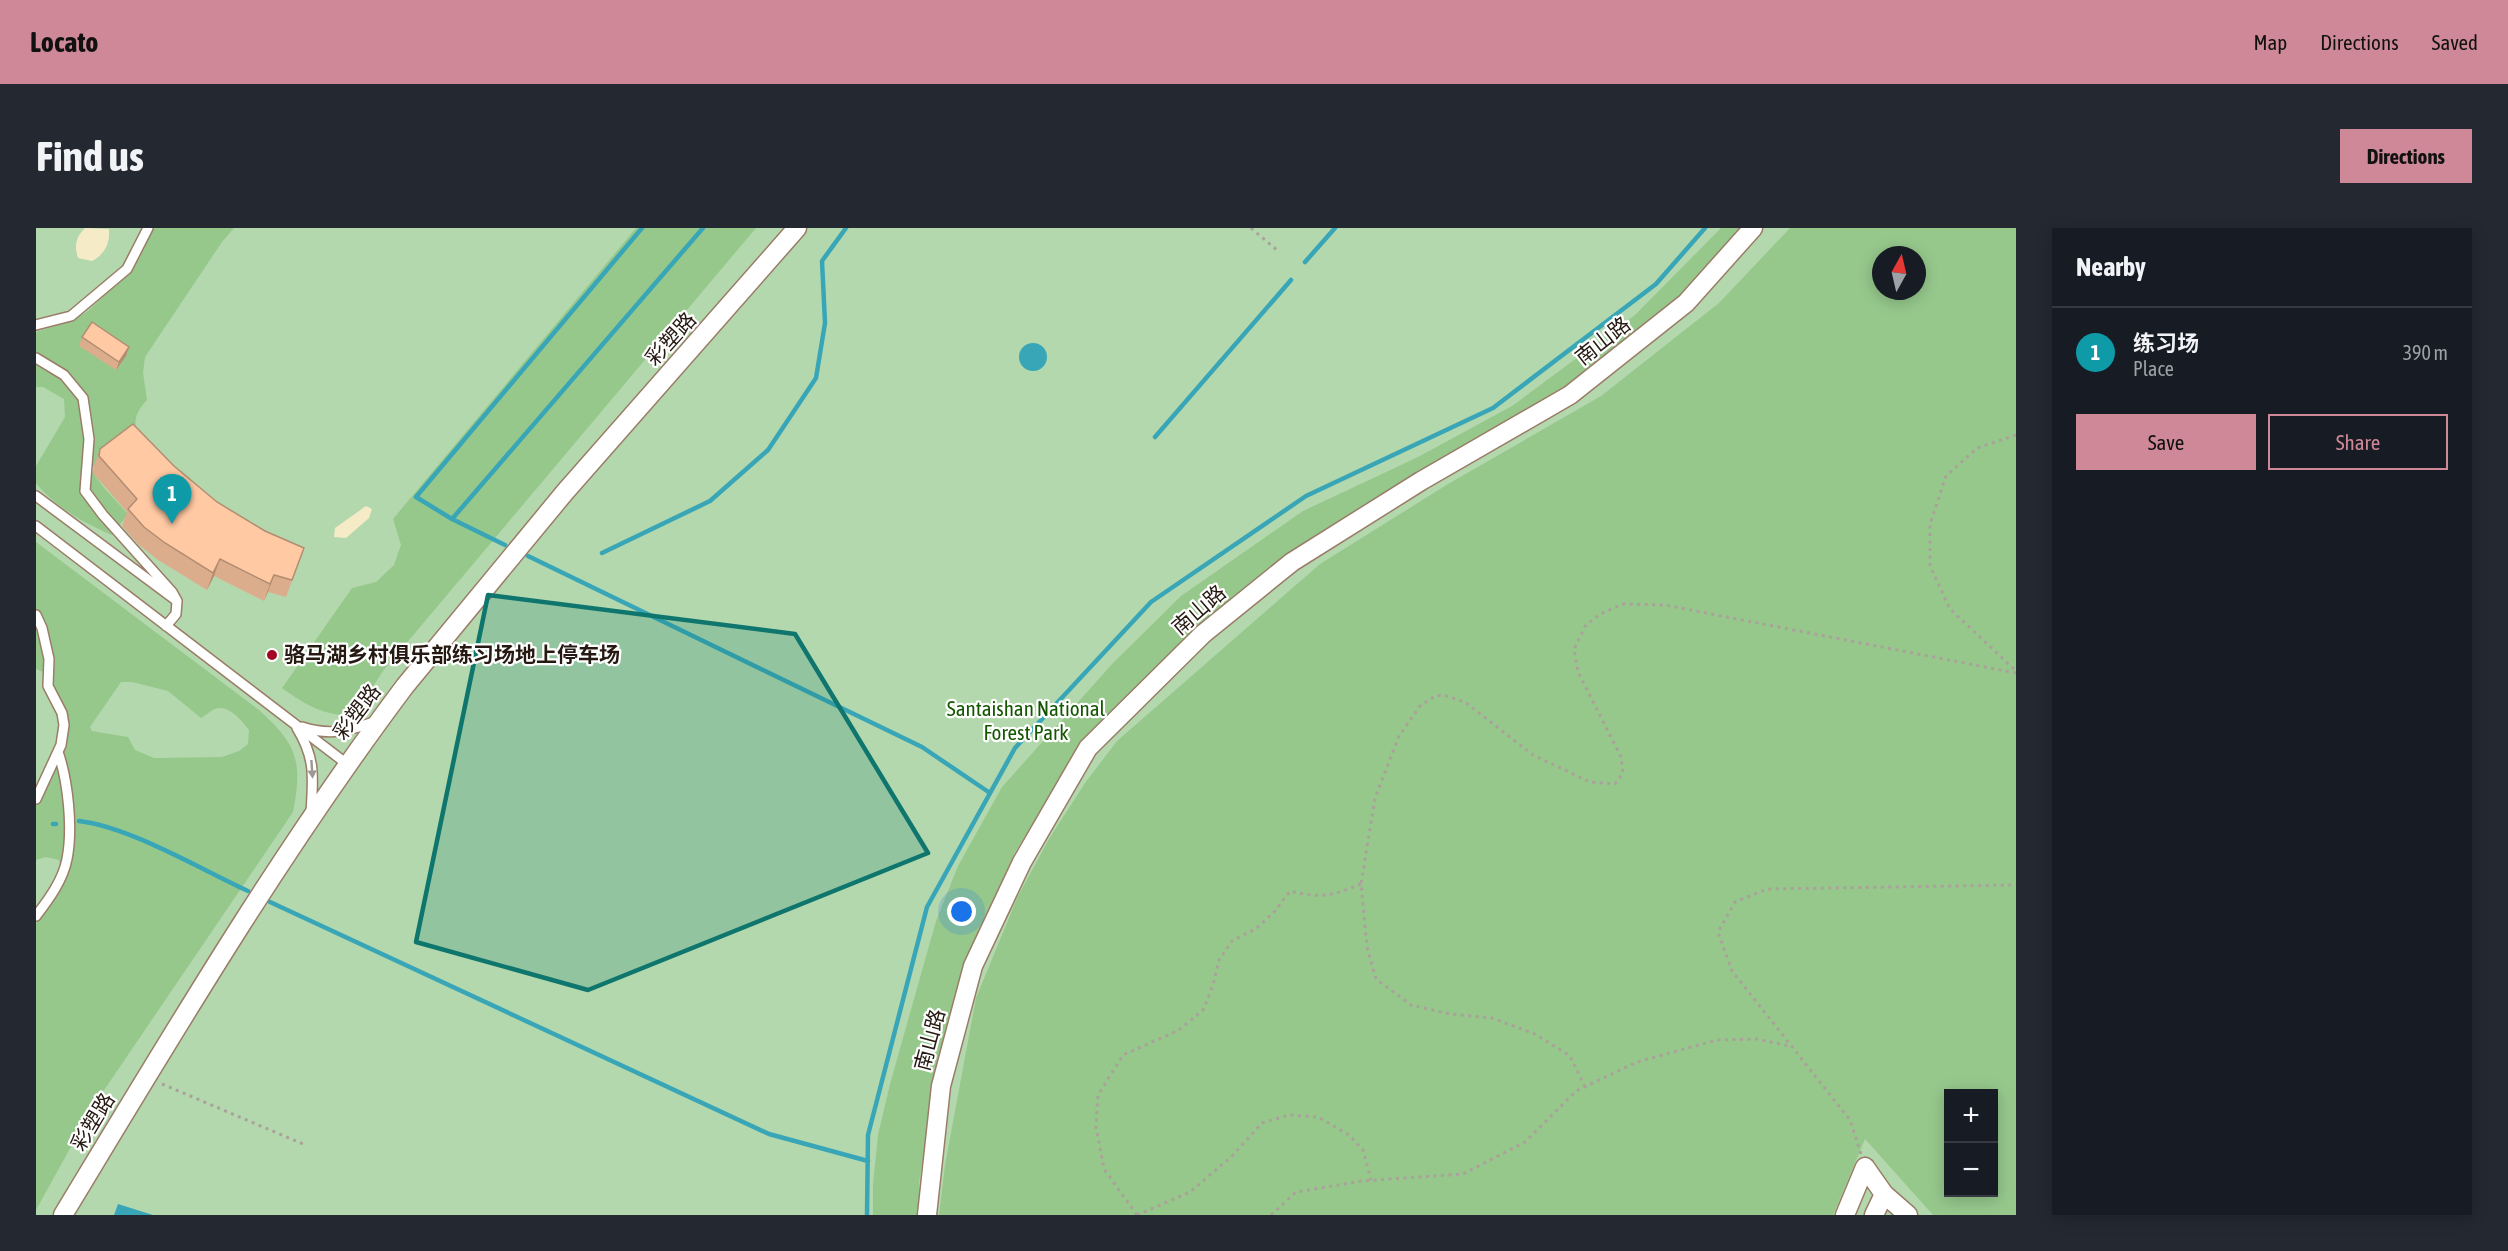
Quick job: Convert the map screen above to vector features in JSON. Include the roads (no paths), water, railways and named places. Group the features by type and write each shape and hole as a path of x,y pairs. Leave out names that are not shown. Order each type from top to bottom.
{"street":[{"name":"彩塑路","path":"63,1215 195,997 310,819 380,719 412,676 565,492 797,228"},
{"name":"南山路","path":"927,1215 941,1086 973,966 1022,862 1088,748 1203,634 1292,562 1421,481 1570,395 1686,303 1753,228"},
{"path":"1845,1215 1865,1167 1884,1194 1908,1215"},
{"path":"1874,1215 1884,1194"}],"lane":[{"path":"36,326 71,316 127,269 148,228"},
{"path":"36,358 64,375 83,398 89,439 85,491 172,592 177,601 176,614 166,626"},
{"path":"36,496 177,601"},
{"path":"36,526 347,764"},
{"path":"36,615 42,628 49,659 48,686 62,713 64,725 58,752 36,799"},
{"path":"294,724 328,733 355,729 380,719"},
{"path":"294,724 307,744 312,759 314,772 310,819"},
{"path":"36,916 58,883 67,859 69,828 65,773 58,752"}],"water":[{"path":"1033,343 1043,347 1047,357 1043,367 1033,371 1023,367 1019,357 1023,347"},
{"path":"118,1204 153,1215 114,1215"}],"waterway":[{"path":"642,228 416,497 452,519 703,228"},
{"path":"602,553 710,501 768,450 816,378 825,323 822,261 846,228"},
{"path":"1305,262 1335,228"},
{"path":"867,1215 868,1135 927,907 1015,748 1151,602 1306,496 1493,408 1656,284 1705,228"},
{"path":"1155,437 1291,280"},
{"path":"452,519 505,545"},
{"path":"528,556 922,747 990,793"},
{"path":"79,821 120,831 142,840 248,891"},
{"path":"270,902 769,1134 868,1161"}],"place":[{"name":"练习场","path":"172,524"},
{"name":"骆马湖乡村俱乐部练习场地上停车场","path":"272,655"}],"park label":[{"name":"Santaishan National Forest Park","path":"1026,721"}]}
